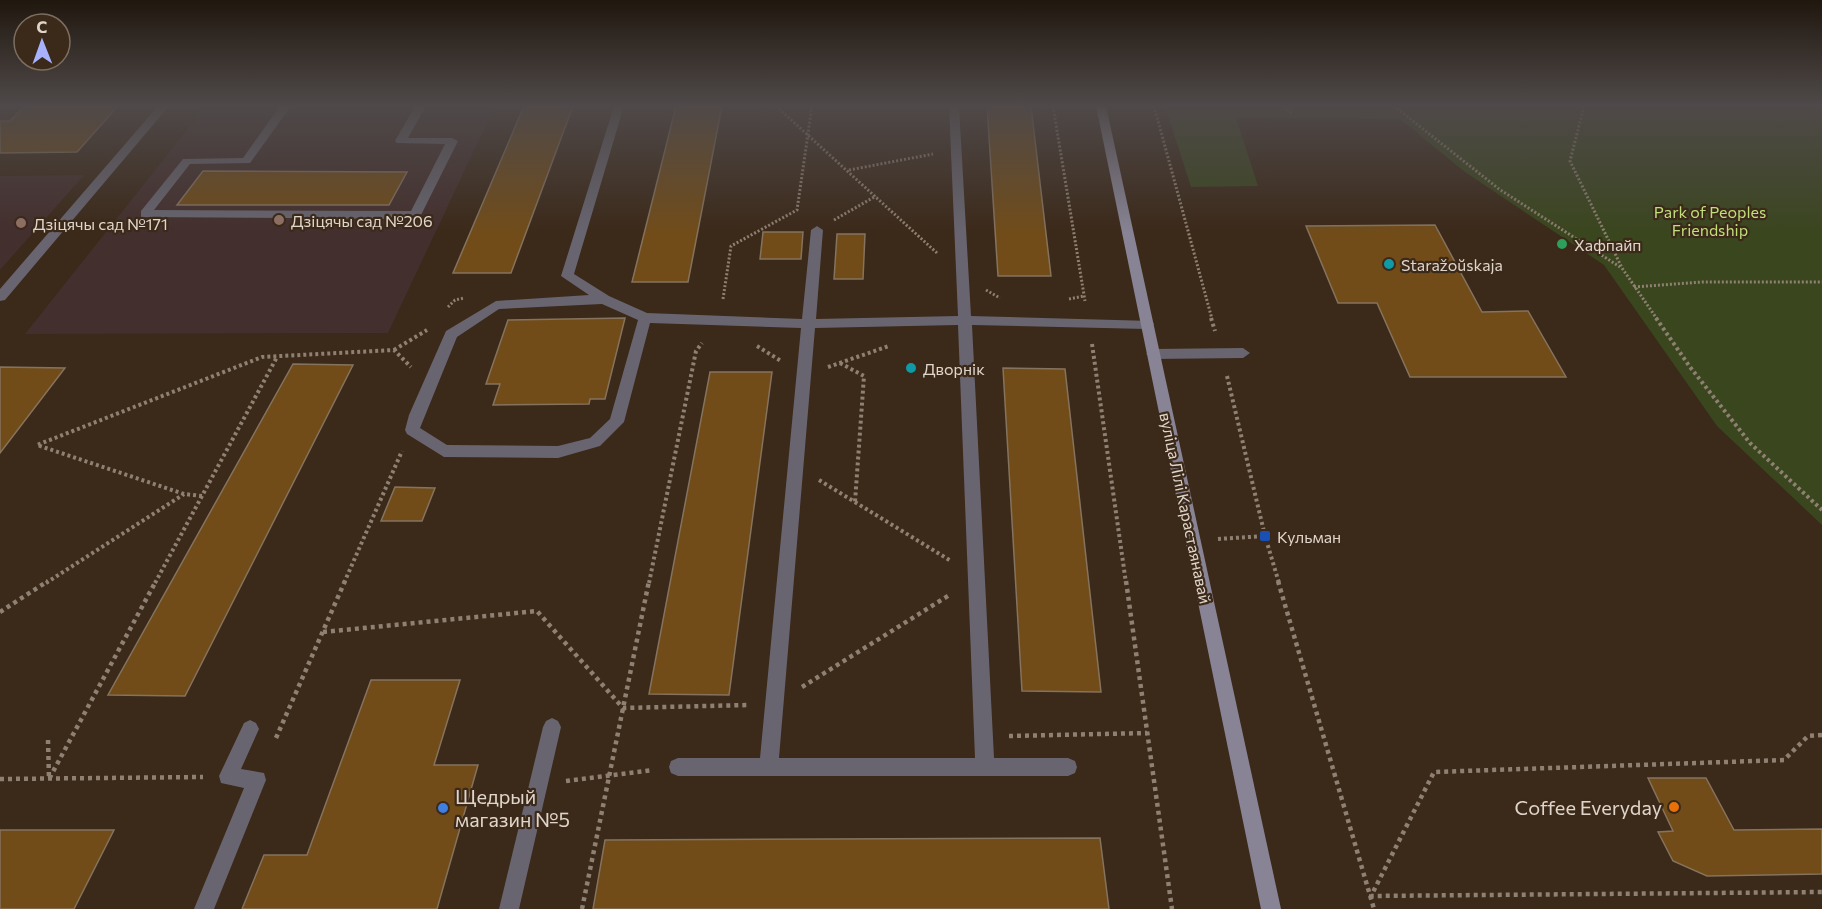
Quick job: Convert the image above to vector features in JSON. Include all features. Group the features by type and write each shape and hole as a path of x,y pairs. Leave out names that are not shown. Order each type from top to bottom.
{"main road":[{"name":"вуліца Лілі Карастаянавай","path":"1110,148 1271,909"}],"street":[{"path":"0,297 128,148"},
{"path":"255,148 246,161 187,161 145,214 415,215 448,148"},
{"path":"606,148 567,276 604,299 645,318 808,324 964,320 1147,324"},
{"path":"956,149 978,578 985,767"},
{"path":"769,766 817,230"},
{"path":"604,299 496,305 451,334 416,415 412,430 444,450 558,452 596,442 617,422 645,318"},
{"path":"1153,354 1244,353"},
{"path":"509,909 552,727"},
{"path":"204,909 258,780 228,776 250,729"},
{"path":"678,767 1068,767"}],"path":[{"path":"823,148 962,276 1041,322"},
{"path":"1060,148 1094,354 1172,909"},
{"path":"1166,148 1221,353 1265,536 1374,909"},
{"path":"1448,148 1499,189 1622,268"},
{"path":"1572,148 1569,161 1633,287 1690,367 1750,442 1822,510"},
{"path":"848,171 956,149"},
{"path":"1633,287 1702,282 1822,282"},
{"path":"582,909 696,351 719,322"},
{"path":"1085,349 1094,354"},
{"path":"202,496 184,494 37,445 262,357 394,350 430,387"},
{"path":"49,779 278,356"},
{"path":"840,363 864,376 855,502"},
{"path":"258,780 412,430"},
{"path":"323,632 537,611 623,708 774,704 978,578 796,465"},
{"path":"0,612 184,494"},
{"path":"1192,540 1265,536"},
{"path":"1009,736 1147,733"},
{"path":"1371,896 1434,772 1784,760 1808,736 1822,735"},
{"path":"48,740 49,779"},
{"path":"538,784 678,767"},
{"path":"0,779 228,776"},
{"path":"1371,896 1822,892"}],"shaded area":[{"name":"Дзіцячы сад №206","path":"172,148 475,148 388,333 25,334"},
{"name":"Дзіцячы сад №171","path":"84,175 0,270 0,176"}],"green space":[{"name":"Park of Peoples Friendship","path":"1179,148 1246,148 1258,186 1191,187"},
{"name":"Park of Peoples Friendship","path":"1436,148 1822,148 1822,525 1717,426 1604,265 1465,172"}],"building":[{"path":"0,148 80,148 77,152 0,153"},
{"path":"506,148 557,148 511,273 453,273"},
{"path":"665,148 714,148 688,282 632,282"},
{"path":"990,148 1036,148 1051,276 998,276"},
{"path":"203,171 407,172 389,205 177,205"},
{"name":"Staražoŭskaja","path":"1435,225 1482,312 1528,311 1566,377 1410,377 1377,303 1338,303 1306,226"},
{"path":"763,232 803,232 801,259 760,259"},
{"path":"837,234 865,234 863,279 834,279"},
{"path":"625,318 605,399 590,399 589,404 493,405 500,384 486,384 508,320"},
{"path":"293,364 353,365 185,696 108,695"},
{"path":"0,367 65,368 0,453"},
{"path":"1003,368 1065,369 1101,692 1022,691"},
{"path":"710,372 772,372 729,695 649,694"},
{"path":"395,487 435,488 422,521 381,521"},
{"path":"371,680 460,680 434,765 478,765 437,909 242,909 264,855 307,855"},
{"path":"1648,778 1706,778 1734,830 1822,829 1822,874 1707,876 1673,861 1658,832 1673,831"},
{"path":"0,830 114,830 74,909 0,909"},
{"path":"1100,838 1109,909 593,909 605,840"}],"place":[{"name":"Дзіцячы сад №206","path":"279,220"},
{"name":"Дзіцячы сад №171","path":"21,223"},
{"name":"Хафпайп","path":"1562,244"},
{"name":"Staražoŭskaja","path":"1389,264"},
{"name":"Дворнік","path":"911,368"},
{"name":"Кульман","path":"1265,536"},
{"name":"Coffee Everyday","path":"1674,807"},
{"name":"Щедрый магазин №5","path":"443,808"}]}
